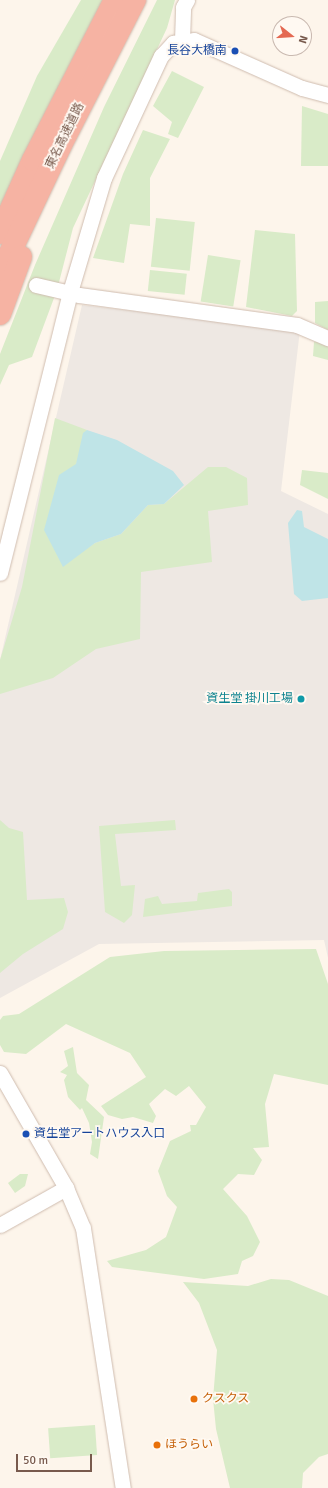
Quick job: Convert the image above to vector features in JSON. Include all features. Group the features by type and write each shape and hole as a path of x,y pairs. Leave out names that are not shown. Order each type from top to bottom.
{"highway":[{"name":"東名高速道路","path":"0,233 33,160 114,0"},
{"name":"東名高速道路","path":"0,274 97,71 135,0"},
{"path":"0,314 97,71"}],"street":[{"path":"182,40 183,7 187,0"},
{"path":"0,573 70,292 104,178 161,56 173,43 182,40 194,40 232,59 328,95"},
{"path":"36,285 70,292 297,324 328,338"},
{"path":"0,1073 66,1188 84,1228 92,1271 123,1488"},
{"path":"0,1225 66,1188"}],"shaded area":[{"name":"資生堂 掛川工場","path":"82,305 300,330 281,491 328,514 328,958 324,940 99,944 0,998 0,660"}],"green space":[{"path":"81,0 105,0 0,212 0,161 37,76"},
{"path":"157,0 175,0 167,28 73,228 57,290 32,357 9,365 0,385 0,354 35,265 104,107"},
{"path":"172,71 204,87 178,138 168,134 172,122 153,106"},
{"path":"302,106 328,114 328,166 301,166"},
{"path":"143,130 170,139 150,178 150,226 130,224 124,263 93,258 123,174"},
{"path":"156,218 195,222 190,271 151,267"},
{"path":"255,230 295,234 297,311 292,316 246,307"},
{"path":"208,255 241,260 233,307 201,301"},
{"path":"150,270 187,274 185,295 148,291"},
{"path":"328,301 328,330 315,323 315,302"},
{"path":"317,341 328,346 328,360 313,356 314,342"},
{"path":"55,418 87,430 76,465 59,476 83,551 95,543 121,534 148,505 164,504 208,467 226,467 247,478 248,505 208,511 212,562 141,572 140,639 96,649 53,678 0,694 0,660 22,587"},
{"path":"302,470 328,473 328,499 300,485"},
{"path":"0,820 9,828 23,832 27,900 64,898 68,912 63,929 23,954 0,973"},
{"path":"175,820 176,830 115,834 121,886 135,885 132,915 124,923 105,912 99,826"},
{"path":"229,889 232,892 232,906 143,917 145,899 158,896 162,904 197,901 198,893"},
{"path":"316,949 328,984 328,1085 274,1074 265,1104 269,1147 253,1148 262,1160 254,1175 238,1174 223,1189 247,1216 260,1242 253,1256 242,1261 238,1274 204,1279 112,1267 107,1261 146,1250 166,1237 177,1207 167,1196 158,1171 170,1141 191,1131 190,1125 196,1125 206,1107 189,1086 176,1096 165,1089 149,1104 156,1116 153,1123 133,1117 122,1119 108,1115 101,1106 146,1077 130,1053 66,1024 26,1054 4,1052 0,1045 0,1020 3,1016 19,1014 110,957 164,951"},
{"path":"73,1047 77,1073 89,1085 86,1100 104,1117 98,1159 90,1154 92,1142 89,1123 82,1108 80,1110 68,1097 64,1080 67,1075 60,1072 68,1066 64,1051"},
{"path":"20,1174 28,1174 25,1186 15,1193 8,1183"},
{"path":"271,1279 289,1280 328,1296 328,1454 319,1457 303,1473 302,1488 230,1488 216,1429 213,1399 217,1350 199,1303 183,1282 248,1286"},
{"path":"95,1425 97,1455 50,1458 48,1428"}],"water":[{"path":"87,430 117,440 173,471 184,485 164,504 148,505 121,534 95,543 63,567 44,530 59,475 76,464 83,433"},
{"path":"297,510 302,511 304,527 328,539 328,598 302,601 294,594 288,523"}],"place":[{"name":"長谷大橋南","path":"235,51"},
{"name":"資生堂 掛川工場","path":"301,699"},
{"name":"資生堂アートハウス入口","path":"26,1134"},
{"name":"クスクス","path":"194,1399"},
{"name":"ほうらい","path":"157,1445"}]}
